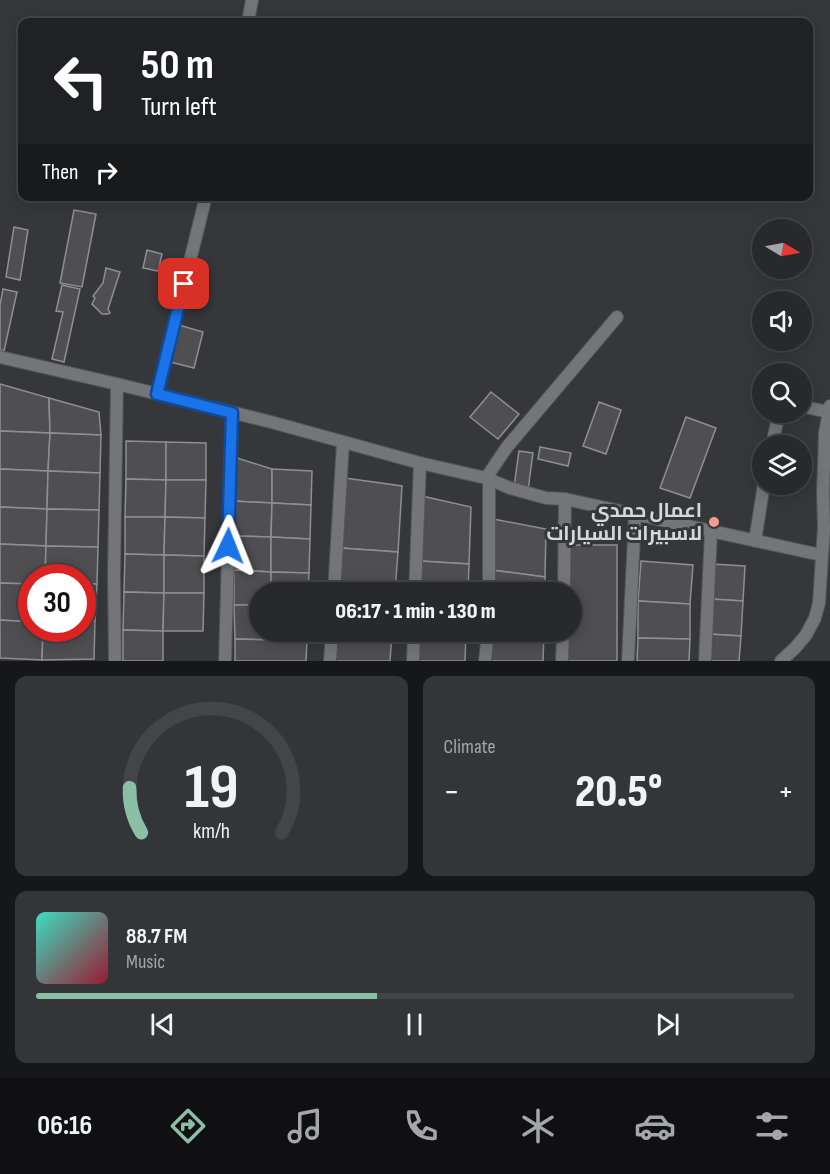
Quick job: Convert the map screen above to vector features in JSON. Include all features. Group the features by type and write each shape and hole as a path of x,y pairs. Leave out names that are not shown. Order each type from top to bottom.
{"street":[{"path":"249,18 252,0"},
{"path":"157,394 205,201"},
{"path":"489,582 488,479 507,447 617,317"},
{"path":"0,357 117,384 488,479 546,498 565,499 821,555"},
{"path":"115,661 117,384"},
{"path":"781,661 806,635 815,618 821,586 821,555 827,526 823,493 829,409 812,407"},
{"path":"225,661 232,413"},
{"path":"335,582 343,443"},
{"path":"415,582 420,463"},
{"path":"755,541 762,495"},
{"path":"564,582 565,499"},
{"path":"628,661 635,515"},
{"path":"705,661 711,532"},
{"path":"330,661 331,642"},
{"path":"413,661 414,642"},
{"path":"484,661 487,642"},
{"path":"562,661 563,642"}],"building":[{"path":"74,210 96,214 82,287 60,283"},
{"path":"14,227 28,230 20,280 6,277"},
{"path":"147,250 162,254 158,271 143,268"},
{"path":"106,268 120,272 108,309 110,313 102,314 92,304 95,298 93,296 103,283"},
{"path":"62,285 80,289 64,362 52,359 63,312 56,311"},
{"path":"3,289 17,292 4,351 0,350 0,305"},
{"path":"179,325 203,332 194,368 170,362"},
{"path":"0,384 49,398 50,433 0,431"},
{"path":"491,392 519,414 498,439 470,417"},
{"path":"49,398 99,412 101,435 50,433"},
{"path":"599,402 621,410 606,454 583,446"},
{"path":"686,417 716,428 690,498 660,488"},
{"path":"0,431 50,433 48,471 0,469"},
{"path":"50,433 101,435 100,473 48,471"},
{"path":"126,441 166,442 166,480 126,479"},
{"path":"166,442 206,443 206,480 166,480"},
{"path":"540,447 571,453 568,466 538,459"},
{"path":"519,451 533,453 528,490 514,487"},
{"path":"234,457 272,469 272,503 233,501"},
{"path":"0,469 48,471 47,509 0,507"},
{"path":"272,469 312,471 311,505 272,503"},
{"path":"48,471 100,473 99,510 47,509"},
{"path":"345,478 402,486 398,552 341,548"},
{"path":"126,479 166,480 165,517 125,517"},
{"path":"166,480 206,480 205,518 165,517"},
{"path":"422,496 471,507 469,564 420,561"},
{"path":"233,501 272,503 271,537 233,536"},
{"path":"272,503 311,505 310,539 271,537"},
{"path":"0,507 47,509 46,546 0,544"},
{"path":"47,509 99,510 98,547 46,546"},
{"path":"125,517 165,517 164,555 125,554"},
{"path":"165,517 205,518 204,556 164,555"},
{"path":"493,519 546,529 545,577 492,570"},
{"path":"233,536 271,537 271,572 234,570"},
{"path":"271,537 310,539 309,573 271,572"},
{"path":"0,544 46,546 45,564 18,564 18,584 0,583"},
{"path":"566,545 617,545 617,661 565,661 565,642 582,642 582,582 565,582"},
{"path":"46,546 98,547 97,584 96,564 45,564"},
{"path":"341,548 398,552 396,582 339,582"},
{"path":"125,554 164,555 164,593 124,592"},
{"path":"164,555 204,556 204,593 164,593"},
{"path":"420,561 469,564 468,582 419,582"},
{"path":"641,561 693,565 690,604 638,601"},
{"path":"713,564 745,566 743,601 711,599"},
{"path":"234,570 271,572 271,582 249,582 249,605 234,605"},
{"path":"492,570 545,577 545,582 492,582"},
{"path":"271,572 309,573 309,582 271,582"},
{"path":"0,583 18,584 18,621 0,620"},
{"path":"124,592 164,593 163,631 123,630"},
{"path":"164,593 204,593 203,631 163,631"},
{"path":"711,599 743,601 741,636 709,634"},
{"path":"638,601 690,604 690,639 638,638"},
{"path":"234,605 249,605 249,639 235,639"},
{"path":"0,620 18,621 18,642 43,642 42,660 0,658"},
{"path":"123,630 163,631 163,661 123,661"},
{"path":"709,634 741,636 739,661 707,661"},
{"path":"638,638 690,639 689,661 637,661"},
{"path":"235,639 249,639 249,642 307,642 306,661 235,661"},
{"path":"43,642 94,642 94,659 42,660"},
{"path":"334,642 391,642 390,661 333,661"},
{"path":"417,642 466,642 465,661 416,661"},
{"path":"491,642 544,642 543,661 491,661"}],"place":[{"name":"اعمال حمدي لاسبيرات السيارات","path":"714,522"}],"route":[{"path":"184,284 157,394 232,413 228,546"}]}
